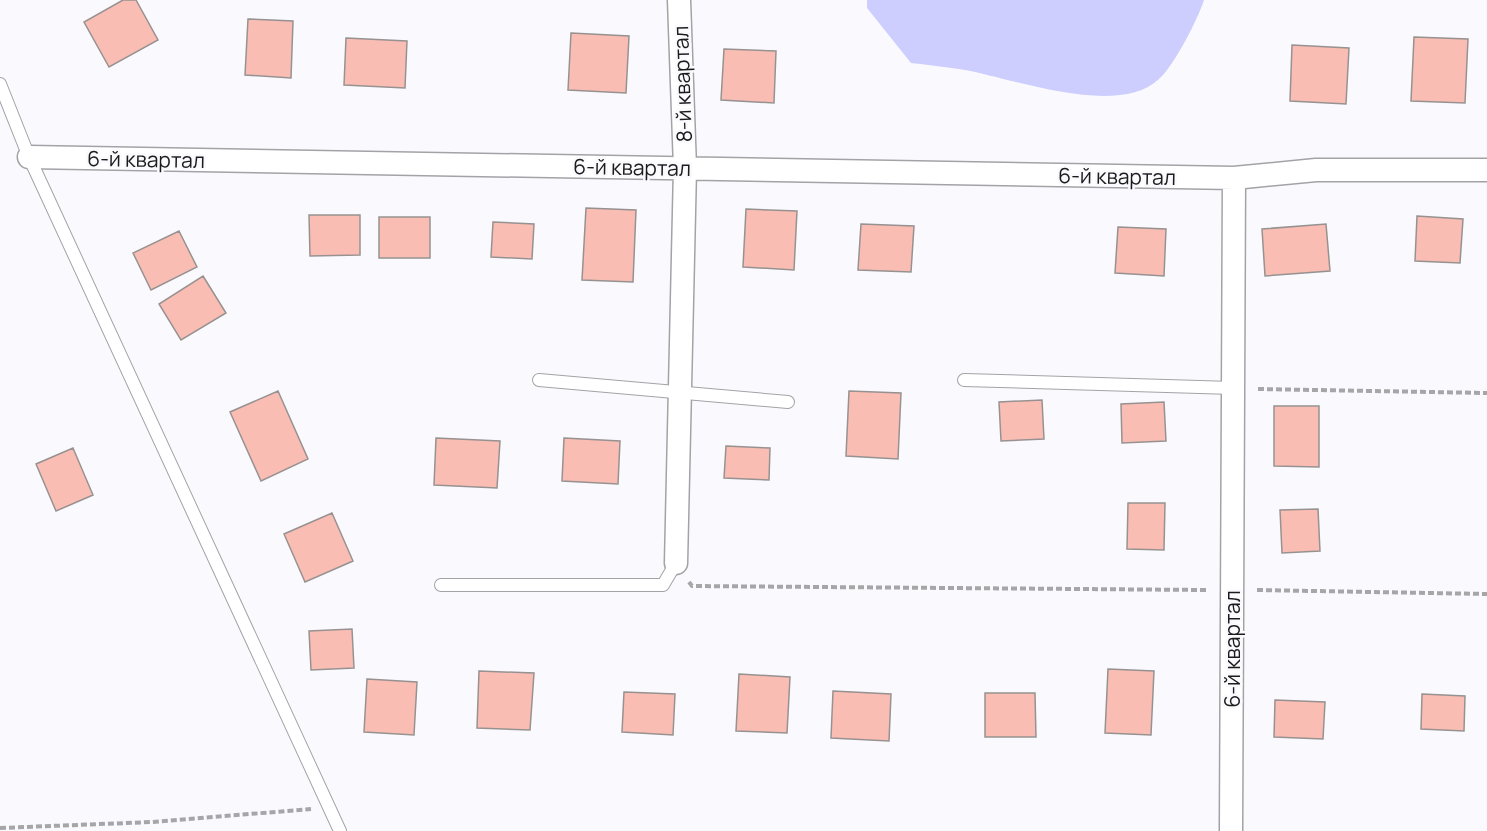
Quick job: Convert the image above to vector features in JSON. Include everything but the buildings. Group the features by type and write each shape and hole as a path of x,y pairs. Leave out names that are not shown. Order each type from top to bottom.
{"street":[{"name":"8-й квартал","path":"676,563 685,168 679,0"},
{"name":"6-й квартал","path":"29,156 1234,178 1316,170 1487,170"},
{"name":"6-й квартал","path":"1231,831 1234,178"}],"lane":[{"path":"0,84 29,156 340,831"},
{"path":"539,380 788,402"},
{"path":"964,380 1233,388"},
{"path":"441,585 663,585 676,563"}],"path":[{"path":"1233,388 1487,393"},
{"path":"676,563 692,586 1487,594"},
{"path":"0,828 152,822 329,808"}],"shaded area":[{"path":"867,0 1204,0 1185,42 1172,64 1159,79 1141,90 1118,95 1093,96 1037,87 965,70 911,63 867,8"}]}
